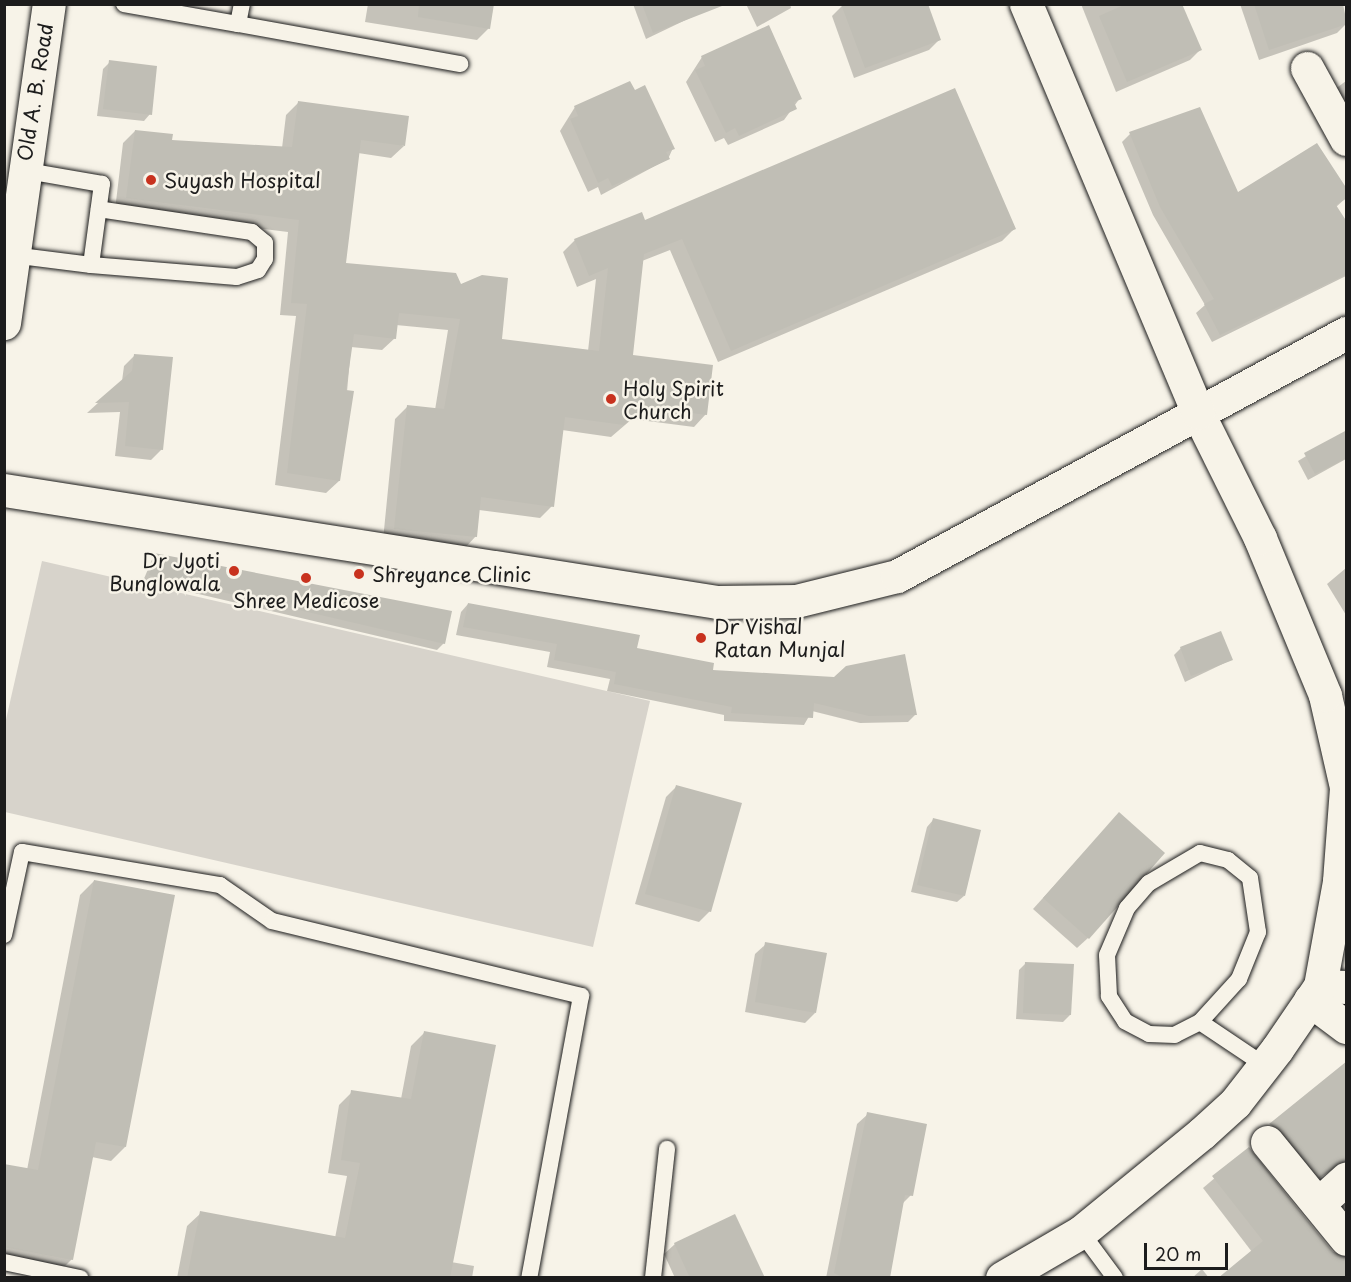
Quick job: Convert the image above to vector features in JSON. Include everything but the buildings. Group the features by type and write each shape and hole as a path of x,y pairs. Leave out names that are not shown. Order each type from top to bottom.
{"street":[{"name":"Old A. B. Road","path":"4,323 22,170 49,4"},
{"path":"1002,1278 1082,1232 1210,1125 1264,1065 1325,991 1339,881 1346,787 1325,695 1260,538 1198,413 1026,4"},
{"path":"1307,68 1347,139"},
{"path":"4,490 717,602 796,601 897,576 1347,333"},
{"path":"1325,991 1347,1027"},
{"path":"1267,1142 1347,1239"},
{"path":"1318,1204 1347,1179"}],"lane":[{"path":"124,4 460,64"},
{"path":"238,24 242,4"},
{"path":"22,170 102,184 91,265"},
{"path":"12,255 91,265 237,277 258,270 265,259 265,243 252,232 99,209"},
{"path":"4,934 21,852 220,885 272,921 580,996 529,1278"},
{"path":"1200,853 1228,860 1250,878 1258,932 1239,979 1200,1022 1175,1035 1149,1034 1125,1021 1109,996 1106,977 1114,933 1127,908 1149,883 1200,853"},
{"path":"1200,1022 1264,1065"},
{"path":"653,1278 667,1149"},
{"path":"1082,1232 1115,1278"},
{"path":"4,1262 80,1278"}],"shaded area":[{"path":"42,561 650,701 593,947 5,812 5,724"}],"place":[{"name":"Suyash Hospital","path":"151,180"},
{"name":"Holy Spirit Church","path":"611,399"},
{"name":"Dr Jyoti Bunglowala","path":"234,571"},
{"name":"Shreyance Clinic","path":"359,574"},
{"name":"Shree Medicose","path":"306,578"},
{"name":"Dr Vishal Ratan Munjal","path":"701,638"}]}
